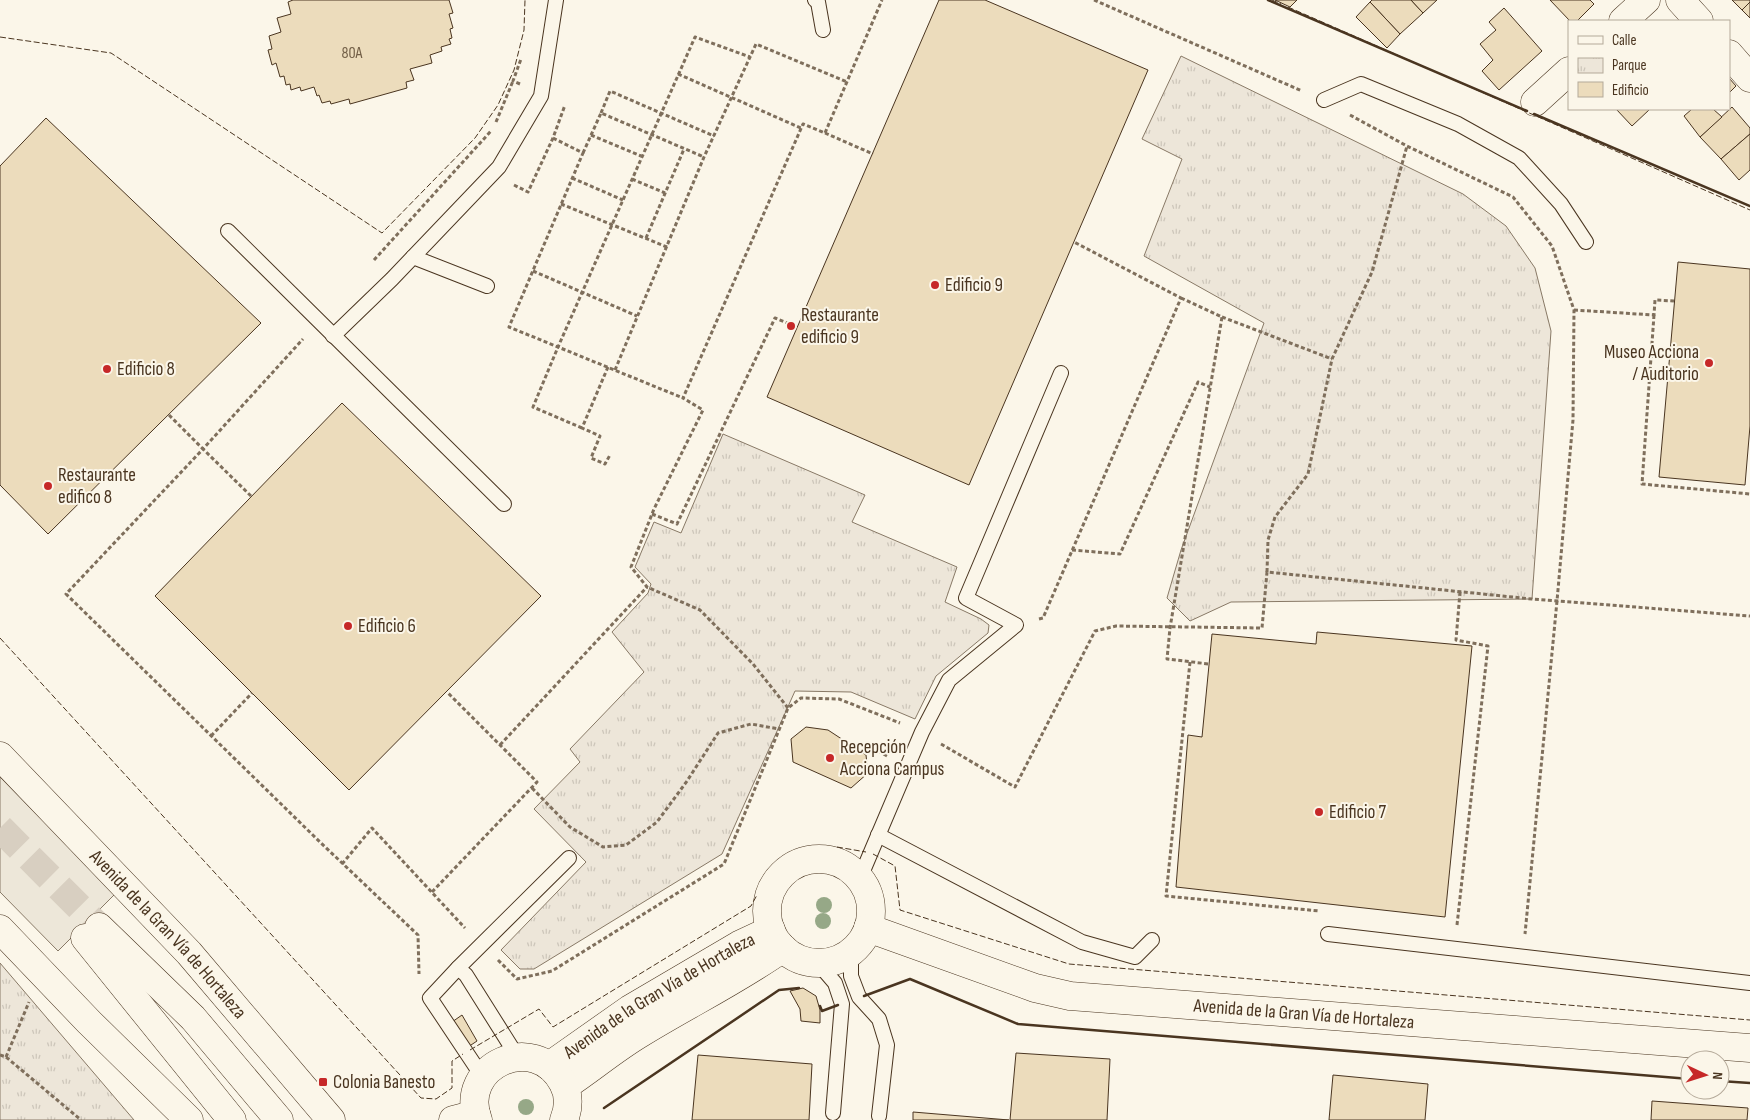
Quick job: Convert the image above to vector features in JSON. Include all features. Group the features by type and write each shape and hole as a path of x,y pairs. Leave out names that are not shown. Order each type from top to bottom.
{"street":[{"path":"1624,20 1646,0"},
{"path":"1680,0 1698,20"},
{"path":"1730,55 1750,78"},
{"path":"1535,102 1568,72"},
{"name":"Avenida de la Gran Vía de Hortaleza","path":"0,756 189,952 331,1120"},
{"path":"817,858 833,860 848,867 860,878 869,894 872,911 868,928 862,941 851,952 839,959 809,962 795,957 777,939 768,914 769,898 776,882 786,870 801,862 817,858"},
{"name":"Avenida de la Gran Vía de Hortaleza","path":"868,928 1036,988 1070,996 1750,1048"},
{"path":"0,929 189,1120"},
{"name":"Avenida de la Gran Vía de Hortaleza","path":"232,1120 92,933 193,1018 279,1120"},
{"name":"Avenida de la Gran Vía de Hortaleza","path":"557,1076 590,1070 639,1033 754,969 777,939"},
{"path":"469,1118 482,1076 498,1062 517,1056 534,1058 557,1076 568,1102 564,1120"}],"lane":[{"path":"333,336 413,257 499,167 541,96 556,0"},
{"path":"816,0 823,30"},
{"path":"1324,100 1361,84 1458,124 1519,158 1561,204 1586,242"},
{"path":"228,231 504,504"},
{"path":"413,257 487,286"},
{"path":"860,878 922,732 949,680 1016,625 966,598 1062,373"},
{"path":"878,835 1082,942 1135,957 1152,940"},
{"path":"482,1076 430,998 569,858"},
{"path":"1328,934 1750,983"},
{"path":"851,952 851,976 859,997 880,1019 887,1045 879,1116"},
{"path":"817,962 835,983 842,1004 833,1113"},
{"path":"458,968 466,975 517,1056"}],"path":[{"path":"825,133 882,0"},
{"path":"1094,0 1324,100 1407,146 1512,197 1552,246 1574,310 1573,420 1558,600 1523,957"},
{"path":"610,455 605,464 591,458 600,436 533,407 641,156 695,37 750,57"},
{"path":"614,370 704,157 756,44 847,82"},
{"path":"678,74 801,128"},
{"path":"714,136 610,91 509,327 683,398 703,410 652,514 631,567 647,587 700,610 753,664 788,708"},
{"path":"514,185 528,192 553,138 565,105 560,102"},
{"path":"601,113 704,157"},
{"path":"683,398 802,124 873,154"},
{"path":"591,135 641,156"},
{"path":"553,138 583,153"},
{"path":"342,864 372,828 517,979 552,971 724,864 788,708 801,698 839,699 922,732 1014,787 1095,631 1116,626 1262,628 1268,540 1275,517 1308,474 1332,359 1372,272 1407,146"},
{"path":"646,238 684,149"},
{"path":"572,178 623,200"},
{"path":"632,179 665,193"},
{"path":"561,204 667,246"},
{"path":"1074,242 1181,298 1222,317 1332,359"},
{"path":"533,271 637,316"},
{"path":"1016,625 1043,618 1181,298"},
{"path":"1674,301 1655,300 1642,484 1750,494"},
{"path":"1574,310 1654,315"},
{"path":"1209,664 1167,659 1170,628 1222,317"},
{"path":"652,514 677,524 775,318 797,327"},
{"path":"582,428 608,367"},
{"path":"1072,550 1120,554 1198,382 1210,387"},
{"path":"169,415 203,449 66,594 342,864 418,935 420,982"},
{"path":"1267,572 1460,592 1750,616"},
{"path":"500,745 647,587"},
{"path":"1460,592 1456,640 1488,646 1457,925 1467,926"},
{"path":"1190,662 1166,896 1321,912"},
{"path":"432,892 538,782 447,692"},
{"path":"211,736 252,693"},
{"path":"532,788 570,827 603,847 626,845 657,822 718,734 751,724 779,729"},
{"path":"1516,930 1525,931"},
{"path":"6,1057 32,995"},
{"path":"0,1056 6,1057 81,1120"}],"green space":[{"path":"1181,56 1463,194 1506,226 1535,268 1551,331 1532,599 1231,602 1190,621 1167,598 1181,550 1264,323 1144,256 1182,159 1142,139"},
{"path":"723,434 865,495 852,522 957,567 945,602 981,619 989,625 988,633 936,676 915,719 851,692 795,691 722,854 534,969 520,969 501,950 586,862 534,809 580,762 570,749 644,672 612,632 648,593 651,584 635,567 654,522 681,533"},
{"path":"0,963 134,1120 0,1120"}],"shaded area":[{"path":"0,777 115,894 58,951 0,892"}],"building":[{"path":"293,0 449,0 453,13 449,14 453,28 450,29 452,38 449,39 451,44 441,47 442,51 430,55 432,63 410,69 414,80 406,82 407,88 350,104 349,99 331,104 330,101 322,103 314,87 301,91 300,87 291,90 290,84 286,85 284,76 280,77 276,63 272,65 268,50 272,49 269,36 281,32 277,18 291,14 288,2"},
{"name":"Edificio 9","path":"939,0 985,0 1148,70 969,485 767,397"},
{"path":"1275,0 1297,0 1290,7"},
{"path":"1372,0 1411,0 1423,13 1400,34 1370,2"},
{"path":"1411,0 1437,0 1423,13"},
{"path":"1550,0 1590,0 1594,4 1578,20 1569,20"},
{"path":"1732,0 1750,0 1750,2 1742,10"},
{"path":"1370,2 1400,34 1387,48 1356,17"},
{"path":"1750,2 1750,18 1742,10"},
{"path":"1504,8 1542,51 1499,90 1482,71 1493,60 1480,44 1496,30 1489,22"},
{"path":"1730,79 1736,86 1730,92"},
{"path":"1732,107 1750,128 1750,134 1721,159 1700,137"},
{"path":"1617,110 1649,110 1632,126"},
{"path":"1691,110 1714,110 1722,117 1700,137 1684,116"},
{"name":"Edificio 8","path":"46,118 261,323 48,534 0,485 0,166"},
{"path":"1750,134 1750,170 1739,180 1721,159"},
{"name":"Museo Acciona / Auditorio","path":"1678,262 1750,269 1750,426 1745,485 1659,477"},
{"name":"Edificio 6","path":"342,403 541,596 349,790 155,596"},
{"name":"Edificio 7","path":"1317,632 1472,646 1445,917 1176,887 1188,735 1202,737 1212,634 1316,644"},
{"name":"Recepción Acciona Campus","path":"806,727 828,730 866,755 868,773 851,788 793,762 791,739"},
{"path":"803,988 816,996 820,1010 820,1023 801,1021 800,1009 790,991"},
{"path":"462,1015 477,1041 468,1047 452,1022"},
{"path":"1016,1053 1110,1059 1107,1120 1010,1120"},
{"path":"698,1055 812,1064 809,1120 692,1120"},
{"path":"1333,1075 1428,1084 1425,1120 1329,1120"},
{"path":"1652,1101 1748,1108 1747,1120 1651,1120"},
{"path":"913,1112 1009,1120 913,1120"}],"tunnel":[{"path":"0,828 99,927"}],"fence":[{"path":"0,37 111,53 382,233 475,138 498,105 514,70 524,30 525,0"},
{"path":"1272,0 1281,4"},
{"path":"1288,7 1750,210"},
{"path":"0,638 421,1098 436,1099 452,1088 452,1061 463,1054"},
{"path":"837,847 866,852"},
{"path":"873,854 895,866 900,910 1069,964 1750,1020"},
{"path":"470,1050 539,1009 553,1027 751,906 757,895"}],"wall":[{"path":"1268,0 1527,111"},
{"path":"1534,114 1750,206"},
{"path":"864,996 910,979 1018,1024 1680,1078"},
{"path":"604,1108 779,990 799,988"},
{"path":"820,1006 822,1011 838,1005"},
{"path":"1730,1082 1750,1083"}],"place":[{"name":"Edificio 9","path":"935,285"},
{"name":"Restaurante edificio 9","path":"791,326"},
{"name":"Museo Acciona / Auditorio","path":"1709,363"},
{"name":"Edificio 8","path":"107,369"},
{"name":"Restaurante edifico 8","path":"48,486"},
{"name":"Edificio 6","path":"348,626"},
{"name":"Recepción Acciona Campus","path":"830,758"},
{"name":"Edificio 7","path":"1319,812"},
{"name":"Colonia Banesto","path":"323,1082"}]}
